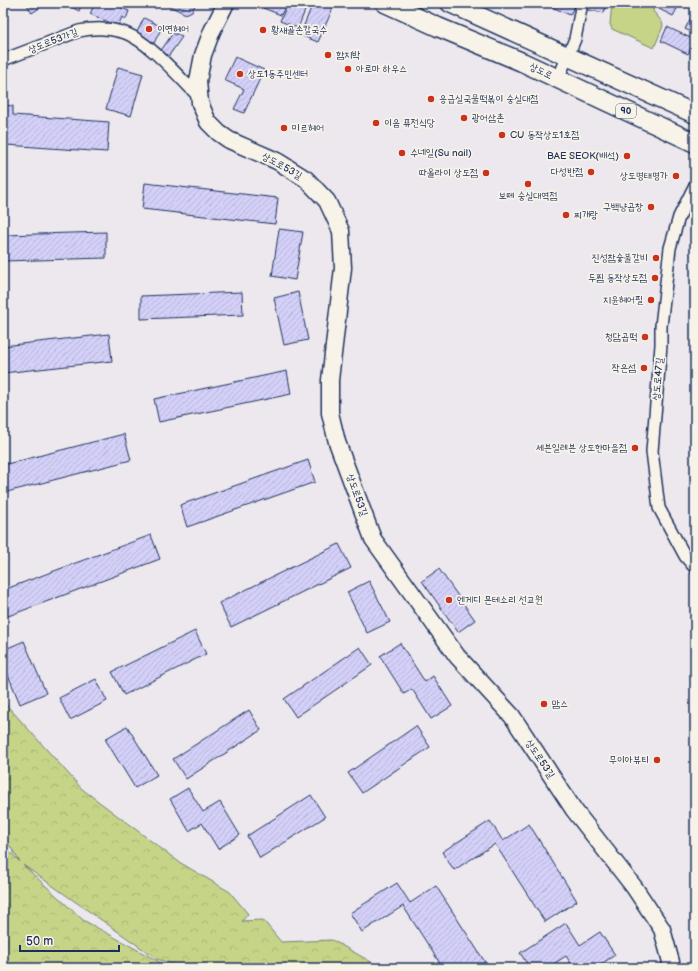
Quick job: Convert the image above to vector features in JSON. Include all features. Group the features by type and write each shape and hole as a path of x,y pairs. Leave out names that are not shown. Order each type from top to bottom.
{"main road":[{"name":"상도로","path":"385,3 522,62 695,142"},
{"path":"450,3 695,114"}],"street":[{"name":"상도로53길","path":"226,3 212,31 204,55 198,81 200,103 208,122 228,140 276,161 302,176 328,201 341,231 343,268 330,380 330,413 337,442 373,539 457,656 512,716 574,810 634,887 662,929 671,962 670,968"},
{"path":"558,79 575,39 582,3"},
{"name":"상도로53가길","path":"3,60 79,31 108,29 128,34 149,48 199,97"},
{"name":"상도로47길","path":"695,185 679,217 670,248 661,326 661,345 652,451 659,508 685,556 695,568"}],"green space":[{"path":"612,3 654,3 653,11 662,22 663,26 654,48 612,29 610,24"},
{"path":"3,701 82,789 179,862 230,892 248,914 242,921 263,920 281,942 332,940 382,968 185,968 157,959 23,865 83,920 163,964 175,968 3,968 3,845 20,862 3,835"}],"building":[{"path":"26,3 47,3 32,13"},
{"path":"64,3 82,3 79,11"},
{"path":"95,3 110,3 129,11 126,19 122,17 118,26 90,14"},
{"path":"163,3 196,3 192,11 186,14"},
{"path":"266,3 287,3 281,15 263,8"},
{"path":"288,3 308,3 298,28 280,21"},
{"path":"313,3 321,3 333,8 318,42 300,35"},
{"path":"543,3 572,3 575,5 570,15"},
{"path":"589,3 606,3 604,13 588,10"},
{"path":"662,3 680,3 673,16 659,9"},
{"path":"692,16 695,17 695,34 685,29"},
{"path":"144,18 162,27 153,45 135,36"},
{"path":"667,27 695,40 688,54 661,41"},
{"path":"173,33 176,35 177,33 182,37 168,57 160,52"},
{"path":"235,57 264,70 244,113 234,109 244,89 224,80"},
{"path":"118,67 143,74 131,116 106,109"},
{"path":"3,105 13,106 13,115 109,122 107,152 6,145 7,137 3,136"},
{"path":"145,183 278,198 275,224 142,209"},
{"path":"279,229 303,232 295,280 272,276"},
{"path":"106,232 106,258 3,261 3,235"},
{"path":"242,292 243,315 141,319 141,296"},
{"path":"298,292 308,340 284,345 274,298"},
{"path":"109,334 112,361 3,373 3,346"},
{"path":"287,371 291,394 159,422 154,399"},
{"path":"124,434 131,460 3,493 3,465"},
{"path":"308,460 315,482 187,527 180,505"},
{"path":"151,535 160,559 3,618 3,590"},
{"path":"339,544 351,568 231,627 219,603"},
{"name":"엔게디 몬테소리 선교원","path":"439,569 475,620 458,632 422,581"},
{"path":"369,581 390,622 367,633 347,592"},
{"path":"195,631 206,654 124,695 112,672"},
{"path":"24,641 46,693 20,704 3,663 3,650"},
{"path":"400,643 425,682 433,676 452,706 431,719 412,689 404,694 380,656"},
{"path":"360,647 372,665 296,717 284,699"},
{"path":"96,679 107,701 70,720 59,698"},
{"path":"249,710 261,730 186,779 173,759"},
{"path":"127,726 157,775 135,788 105,739"},
{"path":"416,726 430,747 362,793 348,773"},
{"path":"188,788 203,812 220,802 240,835 218,849 202,823 189,831 170,799"},
{"path":"311,795 325,817 260,858 247,836"},
{"path":"490,821 503,841 529,824 577,901 545,922 495,844 454,870 442,852"},
{"path":"397,883 410,903 436,886 485,962 476,968 443,968 403,906 362,932 350,913"},
{"path":"566,923 580,945 600,932 615,955 595,968 574,968 566,956 547,968 530,968 520,953"}],"place":[{"name":"이연헤어","path":"149,29"},
{"name":"황새골손칼국수","path":"263,30"},
{"name":"함지박","path":"328,55"},
{"name":"아로마 하우스","path":"348,69"},
{"name":"상도1동주민센터","path":"240,74"},
{"name":"응급실국물떡볶이 숭실대점","path":"431,99"},
{"name":"광어삼촌","path":"464,118"},
{"name":"이음 퓨전식당","path":"376,123"},
{"name":"미르헤어","path":"284,128"},
{"name":"CU 동작상도1호점","path":"502,135"},
{"name":"수네일(Su nail)","path":"402,153"},
{"name":"BAE SEOK(배석)","path":"627,156"},
{"name":"다성반점","path":"591,172"},
{"name":"따올라이 상도점","path":"486,173"},
{"name":"상도명태명가","path":"676,176"},
{"name":"보떼 숭실대역점","path":"528,184"},
{"name":"구백냥곱창","path":"651,207"},
{"name":"찌개랑","path":"566,215"},
{"name":"진성참숯불갈비","path":"656,258"},
{"name":"두찜 동작상도점","path":"655,278"},
{"name":"지윤헤어필","path":"651,300"},
{"name":"청담곱떡","path":"645,337"},
{"name":"작은섬","path":"644,368"},
{"name":"세븐일레븐 상도한마을점","path":"635,448"},
{"name":"엔게디 몬테소리 선교원","path":"449,600"},
{"name":"맘스","path":"544,704"},
{"name":"무이아뷰티","path":"657,760"}]}
